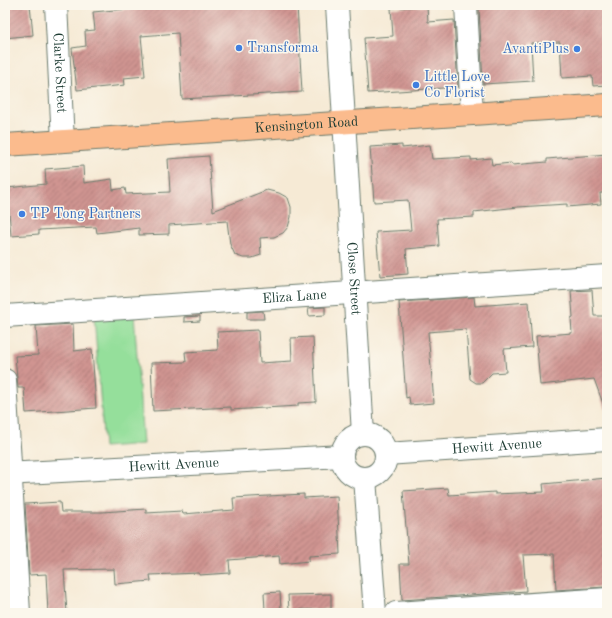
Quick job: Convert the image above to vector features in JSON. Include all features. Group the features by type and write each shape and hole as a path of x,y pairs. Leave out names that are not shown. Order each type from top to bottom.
{"main road":[{"name":"Kensington Road","path":"5,145 607,105"}],"street":[{"name":"Clarke Street","path":"56,5 63,141"},
{"name":"Close Street","path":"337,5 353,293 363,434"},
{"path":"466,5 472,114"},
{"name":"Eliza Lane","path":"5,316 607,276"},
{"path":"5,380 8,474 19,613"},
{"path":"363,434 377,438 382,444 386,454 382,469 376,474 365,478 357,477 350,473 345,468 342,456 343,448 347,441 353,437 363,434"},
{"name":"Hewitt Avenue","path":"386,454 607,440"},
{"name":"Hewitt Avenue","path":"8,474 342,456"},
{"path":"365,478 375,613"},
{"path":"396,613 607,599"}],"green space":[{"path":"134,313 143,444 104,447 94,315"}],"building":[{"path":"5,5 30,5 33,35 5,38"},
{"name":"Transforma","path":"170,5 297,5 302,92 182,99 178,33 141,36 145,76 124,78 125,85 77,90 72,48 86,46 85,31 95,30 93,12"},
{"path":"487,5 607,5 607,85 593,86 592,76 562,78 560,42 531,43 533,81 483,84 479,8 487,8"},
{"path":"427,6 428,22 454,20 458,87 368,93 364,38 393,36 391,8"},
{"path":"402,145 402,148 430,145 432,159 471,157 471,160 491,158 492,165 547,162 547,159 607,154 607,193 600,193 601,204 567,207 567,204 518,207 474,212 474,217 437,219 439,246 406,249 408,274 380,276 376,232 411,230 408,200 374,202 370,147"},
{"path":"209,156 213,211 267,190 279,193 288,198 291,207 291,217 288,227 283,233 274,237 260,238 261,255 252,258 243,258 235,255 230,244 227,221 169,225 169,234 139,235 139,228 97,233 96,227 39,230 39,234 11,236 7,188 46,184 45,169 83,166 84,183 112,179 113,190 125,188 126,194 170,192 168,159"},
{"path":"592,290 594,316 607,316 607,409 605,409 594,379 540,385 536,336 572,333 571,318 573,317 571,291"},
{"path":"474,297 475,306 529,302 532,347 504,349 506,372 492,373 482,383 476,383 470,379 466,329 428,332 434,403 410,405 409,397 406,398 399,302"},
{"path":"325,307 325,315 309,316 308,308"},
{"path":"263,311 264,319 247,319 247,312"},
{"path":"200,316 200,321 184,322 184,317"},
{"path":"73,324 74,351 92,349 96,408 26,413 24,388 18,388 15,356 38,355 36,326"},
{"path":"258,330 260,363 292,361 291,338 313,337 316,402 298,403 298,406 231,410 231,407 153,411 151,363 186,362 185,352 218,350 217,332"},
{"path":"607,478 607,547 604,548 606,587 556,590 554,554 523,555 526,591 402,600 400,564 409,564 403,491 448,488 449,495 495,492 495,494 544,492 543,484"},
{"path":"304,494 304,498 337,496 340,554 309,556 309,561 280,564 279,556 229,560 230,573 199,575 199,573 150,575 151,581 115,584 114,569 64,570 67,613 48,613 46,574 29,575 25,504 60,502 61,512 102,512 146,509 146,513 182,511 183,514 234,510 233,498"},
{"path":"280,592 281,609 265,610 264,593"},
{"path":"331,594 331,609 289,610 288,595"}],"place":[{"name":"Transforma","path":"239,48"},
{"name":"AvantiPlus","path":"577,49"},
{"name":"Little Love Co Florist","path":"416,85"},
{"name":"TP Tong Partners","path":"22,214"}]}
